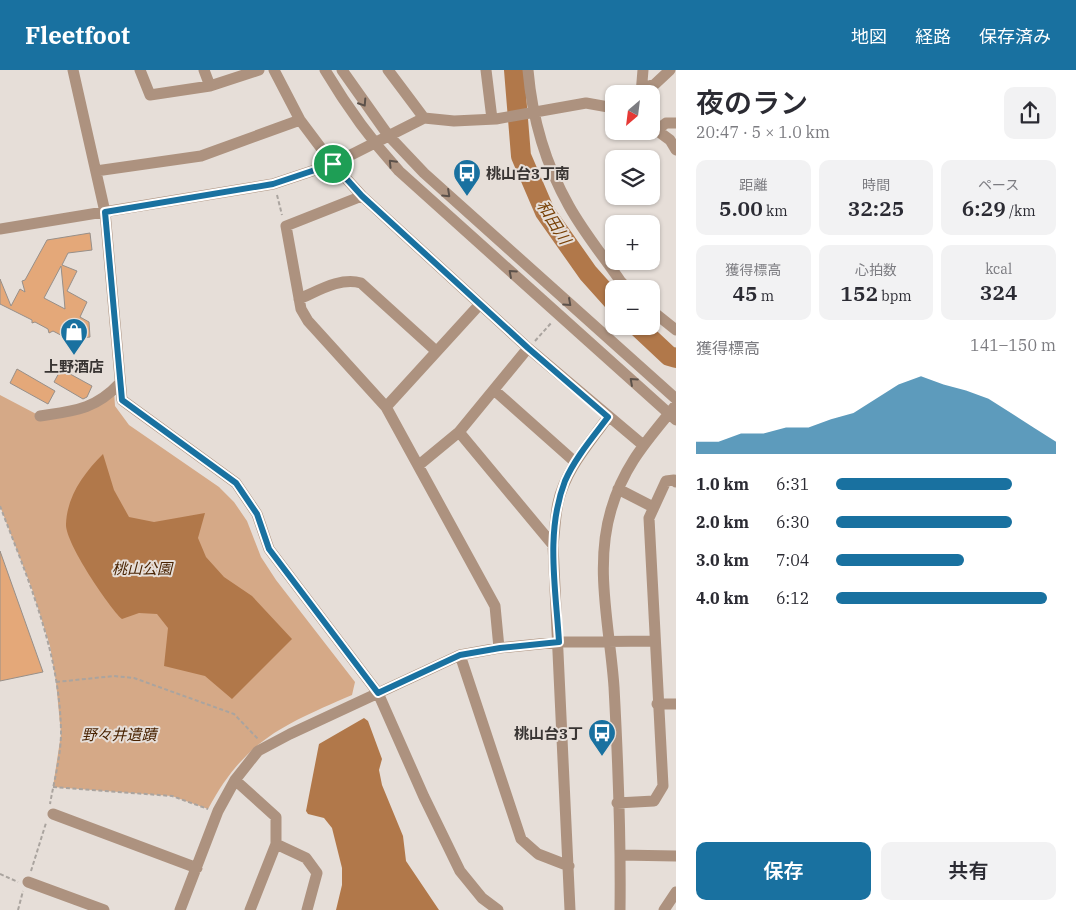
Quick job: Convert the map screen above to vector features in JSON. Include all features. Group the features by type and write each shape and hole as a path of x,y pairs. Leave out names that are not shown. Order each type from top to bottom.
{"street":[{"path":"73,70 105,212 122,400 236,483 257,514 269,549 378,693 424,797 460,871 482,898 498,910"},
{"path":"140,70 150,95 210,86 259,70"},
{"path":"204,70 210,86"},
{"path":"274,70 300,120 333,164 362,196 528,348 608,417 644,445"},
{"path":"325,70 356,120 373,143 436,206 559,315 674,413 644,445 628,466 618,490 605,534 604,594 614,687 620,910"},
{"path":"342,70 388,135 453,200 676,399"},
{"path":"388,70 424,118"},
{"path":"486,70 494,119"},
{"path":"528,70 535,111 549,166 569,207 621,280"},
{"path":"642,85 643,70"},
{"path":"653,85 670,70"},
{"path":"0,229 273,184 333,164 424,118 454,121 494,119 586,103 605,106"},
{"path":"96,171 201,156 300,120"},
{"path":"660,126 666,123 676,123"},
{"path":"660,132 670,140 676,150"},
{"path":"362,196 286,226 301,309 308,321 386,407 496,606 500,648"},
{"path":"299,299 340,282 352,281 361,284 436,351"},
{"path":"386,407 480,304"},
{"path":"660,317 676,330"},
{"path":"419,465 459,432 528,348"},
{"path":"40,416 83,410 114,390 120,383"},
{"path":"494,390 575,462"},
{"path":"570,910 553,545 558,503 566,480 575,462 608,417"},
{"path":"459,432 553,545"},
{"path":"617,803 654,801 663,786 648,518 666,481 674,480 676,482"},
{"path":"618,490 653,507"},
{"path":"180,910 218,811 235,780 258,751 265,747 460,655 500,648 559,642 654,641"},
{"path":"460,655 521,839 538,854 569,866"},
{"path":"657,704 676,704"},
{"path":"235,780 276,817 276,844 250,910"},
{"path":"50,813 197,868"},
{"path":"276,844 306,858 317,873 307,910"},
{"path":"620,855 676,856"},
{"path":"28,882 104,910"},
{"path":"664,910 676,892"}],"path":[{"path":"273,184 286,226"},
{"path":"528,348 559,315"},
{"path":"0,506 32,589 50,646 61,734 50,813 28,882"},
{"path":"56,682 114,676 134,678 234,714 265,747"},
{"path":"53,787 172,796 218,811"},
{"path":"0,874 25,885 18,910"}],"green space":[{"name":"桃山公園","path":"114,390 115,406 129,425 219,487 234,502 247,521 261,557 276,580 355,682 352,695 286,726 268,737 236,766 208,809 172,796 53,787 61,734 56,682 50,646 32,589 0,506 0,395 40,416 83,410"}],"shaded area":[{"path":"103,454 114,490 129,517 154,522 205,513 198,538 206,557 224,577 252,596 292,639 232,699 205,676 164,666 168,628 157,614 139,613 122,619 98,588 72,545 66,524 73,495 83,477"},
{"path":"364,718 368,721 382,759 379,770 382,785 403,836 406,861 439,910 336,910 342,885 342,868 332,828 324,818 308,814 306,811 319,744"}],"building":[{"path":"90,233 92,250 68,253 62,265 77,271 67,291 87,302 80,317 89,322 90,337 81,338 78,344 53,331 49,333 48,329 35,322 32,323 32,320 0,304 0,279 11,306 20,289 25,292 22,281 25,280 47,240","holes":["61,266 65,309 44,298"]},
{"path":"17,369 55,391 48,404 10,383"},
{"path":"61,369 92,386 87,397 83,399 54,382"},
{"path":"0,551 43,672 0,681"}],"waterway":[{"name":"和田川","path":"514,70 521,156 545,212 588,273 605,292"},
{"name":"和田川","path":"647,335 669,356 676,358"}],"place":[{"name":"桃山台3丁南","path":"467,197"},
{"name":"上野酒店","path":"74,356"},
{"name":"桃山台3丁","path":"602,757"}],"route":[{"path":"333,164 362,196 528,348 608,417 575,462 558,503 553,545 559,642 500,648 460,655 378,693 269,549 257,514 236,483 122,400 105,212 273,184 333,164"}],"park label":[{"name":"野々井遺蹟","path":"119,734"}]}
